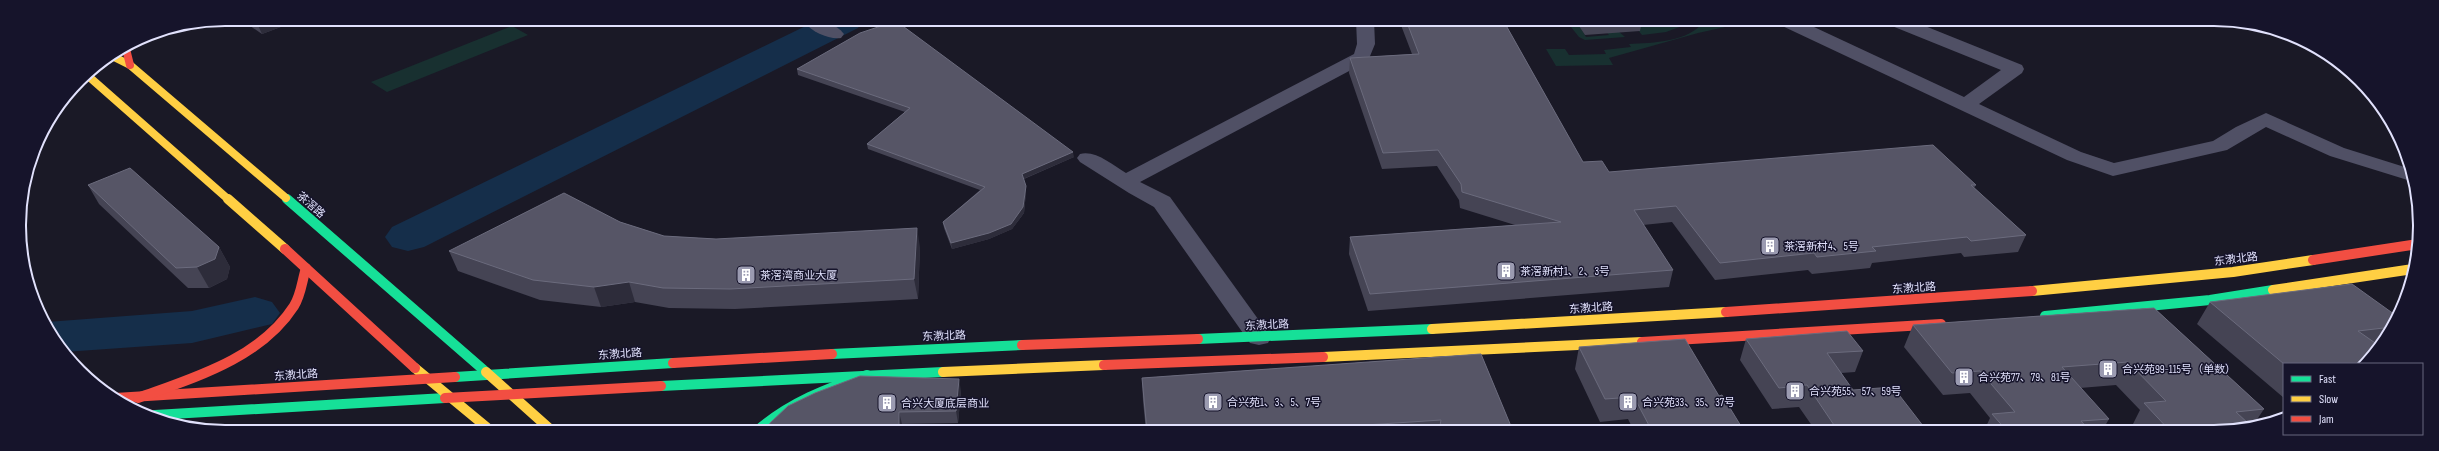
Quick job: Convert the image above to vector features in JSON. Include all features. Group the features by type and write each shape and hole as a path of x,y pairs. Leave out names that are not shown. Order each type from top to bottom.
{"main road":[{"path":"127,53 130,65"},
{"name":"茶滘路","path":"118,58 130,65 491,375 545,425"},
{"path":"91,78 306,268 426,378 484,425"},
{"name":"东漖北路","path":"126,398 426,378 924,348 1259,337 1555,322 2021,293 2233,272 2412,245"},
{"path":"138,398 226,361 256,344 282,324 294,306 306,268"},
{"path":"2031,317 2210,300 2408,270"},
{"path":"163,415 867,376 1535,348 1954,323"},
{"path":"765,425 788,407 813,393 867,376"}],"street":[{"path":"820,26 835,34"},
{"path":"1125,182 1362,57 1366,44 1365,26"},
{"path":"1797,26 2074,156 2113,170 2220,146 2243,131 2266,119 2337,152 2406,174"},
{"path":"1908,26 2015,69 1965,105"},
{"path":"1087,158 1125,182 1162,202 1259,337"}],"green space":[{"path":"512,26 528,35 387,92 371,82"},
{"path":"1635,26 1682,26 1666,32 1642,35"},
{"path":"1700,26 1730,26 1698,33 1609,58 1613,65 1556,66 1546,49 1565,49 1569,55 1606,54 1604,50 1631,47 1629,44 1670,40 1690,33"},
{"path":"1571,27 1580,27 1586,37 1609,35 1604,29 1618,31 1625,37 1585,40 1579,37"}],"building":[{"path":"881,26 903,26 1073,152 1022,174 1026,186 1023,207 1011,224 989,233 951,243 943,222 985,187 867,144 910,108 797,69 860,33"},
{"path":"1408,26 1506,26 1583,162 1602,161 1609,172 1933,145 1976,185 1971,185 2026,235 1971,241 1967,237 1872,247 1876,251 1817,257 1814,253 1720,263 1676,206 1634,210 1673,270 1370,294 1350,237 1561,222 1462,192 1461,184 1438,150 1383,153 1350,58 1419,54"},
{"path":"130,168 219,247 215,259 197,267 176,268 88,185"},
{"path":"564,193 620,222 664,236 716,239 917,228 914,279 730,289 663,288 629,282 594,287 533,280 449,251"},
{"path":"2352,284 2392,313 2384,328 2358,331 2375,343 2358,363 2283,363 2210,302"},
{"path":"2154,308 2264,409 2236,412 2247,422 2240,423 2227,425 2164,425 2144,403 2166,401 2128,362 2062,367 2109,419 2081,421 2085,425 2002,425 1992,414 2015,412 1980,371 1952,373 1913,325"},
{"path":"1847,331 1863,351 1827,353 1853,390 1893,387 1922,425 1834,425 1807,385 1779,388 1746,339"},
{"path":"1685,339 1719,396 1722,395 1740,425 1649,425 1634,397 1605,399 1579,347"},
{"path":"1481,354 1511,425 1440,425 1441,420 1365,425 1146,425 1142,378"},
{"name":"合兴大厦底层商业","path":"860,376 959,379 956,411 899,412 899,425 770,425 788,406 815,393"}],"waterway":[{"path":"408,237 833,26"},
{"path":"60,336 192,327 255,313"}],"traffic: fast":[{"path":"286,198 486,372"},
{"path":"2045,316 2210,300 2273,290"},
{"path":"1198,339 1432,329"},
{"path":"832,354 1022,345"},
{"path":"455,377 673,363"},
{"path":"661,386 943,372"},
{"path":"764,425 782,411 809,397 837,385 867,375"},
{"path":"163,415 445,398"}],"traffic: slow":[{"path":"117,59 130,65 286,198"},
{"path":"91,78 285,249"},
{"path":"2032,291 2233,272 2313,260"},
{"path":"2273,290 2408,270"},
{"path":"1432,329 1726,312"},
{"path":"1323,357 1642,342"},
{"path":"943,372 1104,365"},
{"path":"415,368 484,425"},
{"path":"486,372 545,425"}],"traffic: jam":[{"path":"127,53 130,65"},
{"path":"2313,260 2412,245"},
{"path":"285,249 415,368"},
{"path":"138,398 180,383 224,364 265,339 281,324 294,306 300,292 306,268"},
{"path":"1726,312 2032,291"},
{"path":"1642,342 1941,324"},
{"path":"1022,345 1198,339"},
{"path":"673,363 832,354"},
{"path":"1104,365 1323,357"},
{"path":"125,397 455,377"},
{"path":"445,398 661,386"}],"place":[{"name":"茶滘新村4、5号","path":"1770,246"},
{"name":"茶滘新村1、2、3号","path":"1506,271"},
{"name":"茶滘湾商业大厦","path":"746,275"},
{"name":"合兴苑99-115号（单数）","path":"2108,369"},
{"name":"合兴苑77、79、81号","path":"1964,377"},
{"name":"合兴苑55、57、59号","path":"1795,391"},
{"name":"合兴苑1、3、5、7号","path":"1213,402"},
{"name":"合兴苑33、35、37号","path":"1628,402"},
{"name":"合兴大厦底层商业","path":"887,403"}]}
